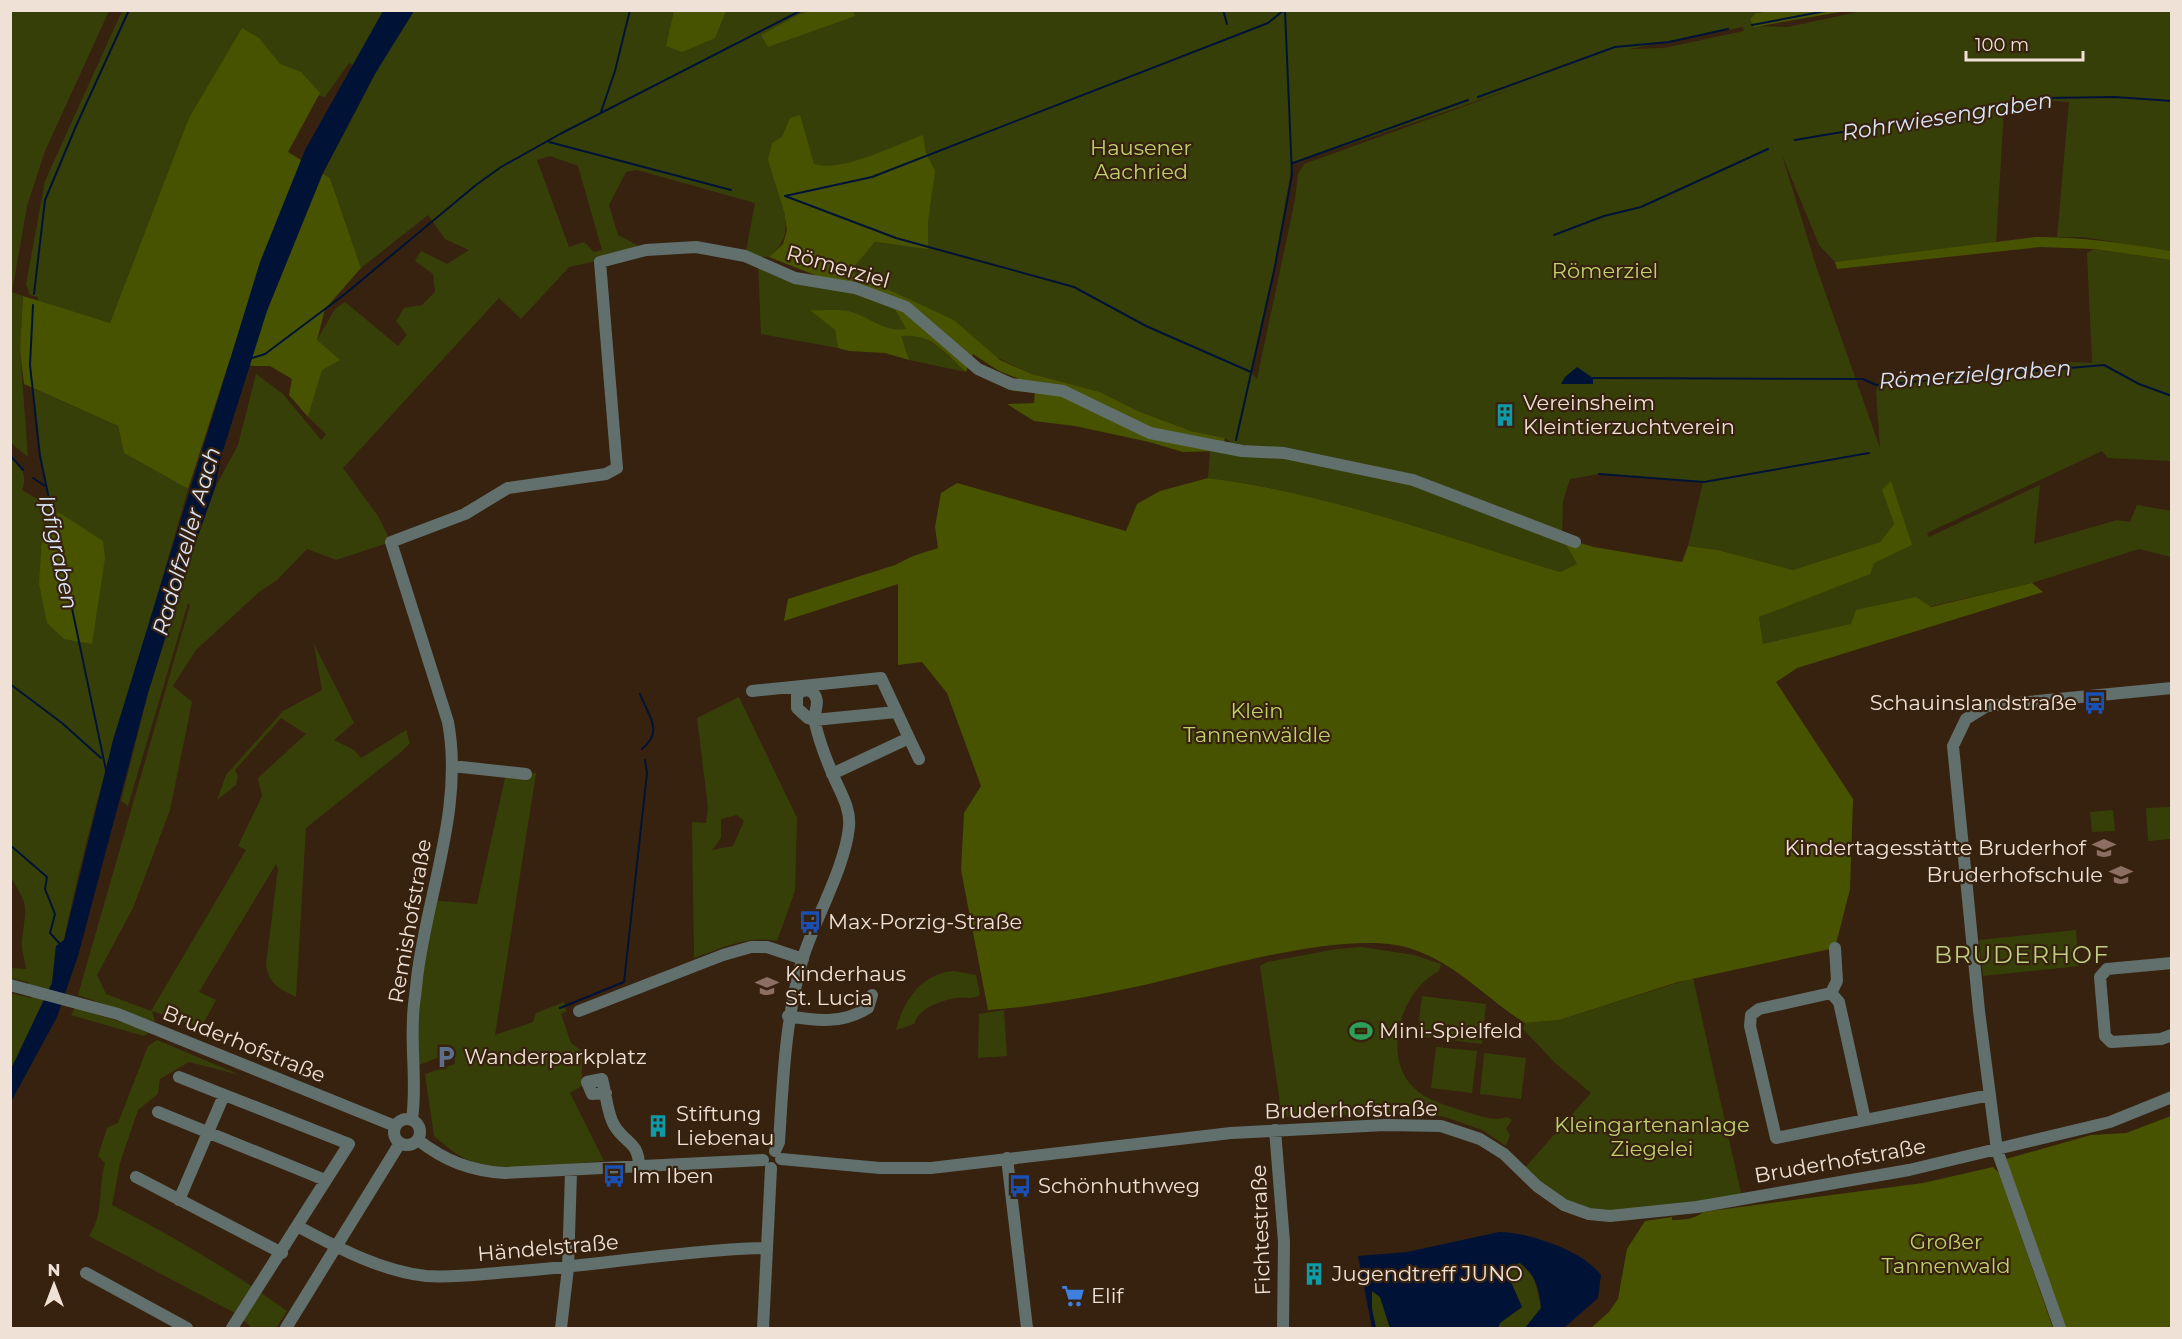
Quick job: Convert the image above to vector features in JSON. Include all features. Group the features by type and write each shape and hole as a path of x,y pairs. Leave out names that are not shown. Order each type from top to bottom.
{"street":[{"name":"Römerziel","path":"391,542 465,514 508,488 606,474 617,468 600,262 646,250 696,247 745,256 795,279 855,288 906,308 978,369 1011,384 1063,391 1150,433 1242,451 1284,453 1413,480 1575,542"},
{"name":"Remishofstraße","path":"391,542 448,722 452,766 450,808 418,975 413,1020 414,1102 412,1119"},
{"path":"752,691 811,688 881,678 919,759"},
{"path":"763,1329 768,1151 778,1155 788,1016 803,959 828,894 849,827 845,800 832,774 814,720 818,700 811,688"},
{"path":"811,688 797,695 796,703 801,714 814,720 896,712"},
{"path":"2060,1329 1997,1150 1952,757 1953,746 1960,727 1976,711 1996,704 2172,688"},
{"path":"832,774 909,738"},
{"path":"452,766 526,774"},
{"path":"579,1011 751,947 767,947 803,959"},
{"path":"1835,948 1838,981 1831,993 1759,1009 1751,1015 1750,1026 1776,1138 1990,1095"},
{"path":"2172,963 2107,969 2100,977 2105,1036 2111,1042 2161,1039 2172,1035"},
{"name":"Bruderhofstraße","path":"10,985 118,1014 395,1126"},
{"path":"1831,993 1839,1002 1865,1120"},
{"path":"788,1016 828,1021 850,1018 868,1008 872,995"},
{"path":"179,1077 349,1144 325,1180 299,1227 232,1329"},
{"path":"606,1093 612,1123 637,1149 639,1167"},
{"path":"179,1200 224,1095"},
{"name":"Bruderhofstraße","path":"778,1155 897,1169 944,1167 1183,1137 1275,1130 1441,1126 1463,1132 1504,1154 1537,1186 1564,1205 1589,1214 1610,1216 1696,1207 1908,1170 2110,1122 2172,1097"},
{"path":"158,1112 325,1180"},
{"path":"412,1119 420,1128 418,1140 413,1144 400,1143 396,1139 395,1126 399,1121 412,1119"},
{"name":"Fichtestraße","path":"1275,1130 1284,1242 1283,1329"},
{"path":"418,1140 444,1159 472,1170 505,1173 767,1164"},
{"path":"286,1329 400,1143"},
{"path":"1007,1158 1027,1329"},
{"path":"561,1329 568,1268 571,1172"},
{"path":"136,1177 282,1253"},
{"name":"Händelstraße","path":"299,1227 377,1264 426,1275 568,1268 728,1249 767,1248"},
{"path":"86,1273 187,1329"}],"green space":[{"path":"674,10 726,11 715,38 682,52 666,46"},
{"path":"812,10 853,11 855,16 768,47 761,35"},
{"name":"Hausener Aachried","path":"1772,10 1756,13 1754,26 1788,27 1866,10 2171,11 2171,251 2083,237 2057,237 2069,102 2053,101 2004,110 1996,243 1835,262 1819,245 1782,155 1817,269 1880,448 1876,392 1880,378 2069,362 2092,363 2087,253 2094,249 2171,260 2171,461 2108,458 2102,451 1927,533 1929,537 2040,485 2034,544 2117,520 2130,522 2137,505 2171,511 2171,557 2139,549 2032,583 1763,645 1759,617 1911,545 1882,490 1894,524 1880,542 1793,570 1718,550 1688,546 1703,482 1599,474 1570,479 1563,501 1562,538 1577,564 1560,572 1342,505 1253,485 1208,478 1210,450 1241,450 1225,438 1191,431 1138,411 1100,392 1032,374 996,357 954,320 865,281 850,272 875,242 895,245 784,212 786,226 784,237 774,252 769,257 745,256 755,203 637,170 626,172 609,205 618,235 646,250 569,267 521,319 499,298 343,468 378,516 391,542 336,560 307,549 277,580 259,592 196,650 173,686 192,702 170,810 133,908 97,975 106,994 151,1011 246,850 238,846 262,796 258,778 306,734 281,718 235,770 238,776 236,785 217,800 226,775 283,711 322,690 314,644 354,723 334,740 354,750 361,758 406,730 410,743 306,828 296,997 275,985 267,971 278,869 276,864 199,992 216,1000 201,1028 152,1011 155,1022 78,995 190,605 188,603 128,806 121,801 148,693 215,488 238,445 256,374 283,394 321,440 326,434 308,417 322,369 317,340 335,309 345,302 398,346 407,335 396,321 404,308 422,305 435,292 433,274 415,261 421,251 447,264 469,250 445,239 428,215 361,268 330,178 323,173 375,74 349,63 325,97 320,96 239,35 110,323 38,303 38,297 30,295 26,284 45,181 122,11","holes":["1743,27 1744,31 1664,48 1629,49","1518,87 1304,164 1298,174 1295,200 1257,379 1251,372 1274,271 1292,164","550,156 578,166 602,250 594,252 584,242 569,247 537,160"]},
{"path":"10,11 109,11 45,151 27,206 12,292 23,296 20,350 28,457 10,442"},
{"path":"1846,11 1754,27 1750,19 1756,13"},
{"path":"242,28 259,38 280,64 301,72 320,93 288,152 330,178 361,268 325,309 317,340 340,360 322,370 308,417 289,395 292,379 270,366 253,366 230,359 188,489 124,453 118,426 24,384 20,350 23,296 110,323 189,118"},
{"path":"800,115 814,164 839,165 884,151 923,135 926,153 935,171 928,221 928,249 875,242 850,272 954,320 1000,360 1032,374 1100,392 1138,411 1191,431 1225,438 1221,451 1183,452 1075,426 1034,421 1007,404 1034,403 1035,392 1012,391 1019,379 999,371 973,354 966,372 944,351 930,341 921,338 901,336 909,360 885,353 849,351 838,348 835,330 810,310 848,311 891,329 906,329 893,306 769,257 783,244 787,230 784,211 768,160 772,143 782,137 790,118"},
{"path":"2035,237 2137,245 2171,251 2171,260 2094,249 2040,247 1837,269 1835,262"},
{"path":"758,263 855,288 893,306 906,329 938,346 966,372 909,360 819,311 811,310 835,330 838,348 761,334"},
{"path":"32,388 118,426 124,453 188,489 106,770 64,940 56,946 52,983 11,1069 11,993 31,998 28,982 11,978 11,968 26,969 22,943 24,901 10,876 11,455 24,475 22,490 49,506"},
{"name":"Klein Tannenwäldle","path":"1208,478 1253,485 1342,505 1560,572 1577,564 1562,538 1594,547 1682,562 1688,546 1718,550 1793,570 1880,542 1894,524 1882,490 1891,481 1912,545 1874,563 1870,574 1759,617 1763,644 1851,624 1856,610 1916,597 1931,607 2032,583 2043,592 1797,668 1776,682 1853,799 1850,889 1835,948 1678,982 1559,1020 1525,1023 1458,973 1429,956 1412,949 1386,944 1355,943 1284,952 1092,996 988,1010 961,870 964,813 981,786 947,693 922,662 898,665 898,584 784,621 788,599 895,565 938,548 935,527 941,493 957,483 1126,531 1137,504 1160,491"},
{"path":"58,512 103,541 105,558 92,644 64,639 47,623 39,583 42,539"},
{"path":"739,697 797,818 795,891 777,941 745,941 694,958 692,822 706,823 708,807 697,718","holes":["737,815 744,821 733,846 712,850 721,838 721,819"]},
{"path":"536,773 495,1035 533,1022 536,1013 564,1002 566,1011 561,1014 571,1043 582,1051 582,1086 570,1093 604,1161 538,1167 505,1167 468,1160 452,1151 434,1136 425,1074 455,1064 454,1051 414,1067 430,900 477,904 506,774"},
{"path":"2171,807 2171,839 2148,841 2146,808"},
{"path":"2113,810 2115,831 2092,832 2090,812"},
{"path":"2076,930 2079,966 1983,976 1979,940"},
{"path":"1362,947 1414,955 1441,964 1439,971 1415,992 1400,1024 1397,1041 1398,1058 1403,1074 1418,1092 1436,1102 1485,1117 1496,1119 1507,1117 1512,1120 1506,1129 1510,1135 1506,1146 1482,1130 1442,1116 1414,1113 1282,1117 1260,966 1267,962 1336,949"},
{"path":"954,971 976,975 980,995 938,1003 921,1013 914,1024 896,1030 909,999 916,990 932,977"},
{"name":"Kleingartenanlage Ziegelei","path":"1693,978 1742,1198 1638,1214 1564,1205 1523,1170 1591,1093 1555,1063 1523,1029 1525,1023 1559,1020"},
{"path":"1422,996 1486,1004 1482,1044 1417,1036"},
{"path":"75,1008 131,1025 148,1033 144,1036 71,1015"},
{"path":"1004,1010 1007,1056 978,1058 979,1014"},
{"path":"157,1040 240,1075 189,1062 160,1079 158,1094 138,1110 120,1163 112,1205 202,1255 287,1311 276,1328 252,1328 235,1313 89,1236 99,1210 105,1163 98,1156 107,1128 118,1123 148,1046"},
{"path":"1436,1047 1477,1051 1472,1093 1431,1088"},
{"path":"1484,1053 1526,1058 1521,1099 1480,1094"},
{"name":"Großer Tannenwald","path":"2171,1116 2171,1328 2064,1328 2006,1159 2091,1135 2126,1133"},
{"name":"Großer Tannenwald","path":"1993,1167 1999,1173 2053,1328 1591,1328 1609,1312 1618,1299 1627,1249 1645,1221 1672,1217 1672,1220 1684,1219 1703,1212 1923,1183"},
{"path":"1520,1263 1534,1277 1541,1308 1525,1328 1498,1328 1499,1323 1522,1307 1506,1271 1507,1267"},
{"path":"1371,1290 1380,1297 1390,1328 1376,1328"}],"water":[{"name":"Radolfzeller Aach","path":"383,11 414,11 375,74 323,173 267,311 221,457 215,488 148,693 78,956 57,1017 11,1102 11,1069 52,983 56,946 64,940 113,740 260,262 305,150"},
{"path":"1577,367 1593,378 1593,384 1561,384 1565,377"},
{"path":"1499,1232 1540,1239 1582,1258 1601,1275 1598,1298 1564,1328 1525,1328 1541,1308 1536,1283 1520,1263 1507,1267 1506,1271 1522,1307 1500,1323 1498,1328 1390,1328 1380,1297 1372,1291 1372,1309 1376,1328 1372,1328 1358,1256 1407,1252"}],"waterway":[{"name":"Ipfigraben","path":"34,294 45,200 129,10"},
{"path":"601,112 615,71 630,10"},
{"path":"249,359 265,354 345,294 476,185 501,167 560,134 802,10"},
{"path":"1223,10 1227,24"},
{"path":"785,196 872,177 1268,23 1284,10"},
{"path":"1752,25 1831,10"},
{"path":"1236,440 1274,271 1292,175 1285,11"},
{"path":"1478,97 1615,47 1669,42 1728,29"},
{"name":"Rohrwiesengraben","path":"1795,140 2043,98 2115,97 2172,101"},
{"path":"1293,163 1468,100"},
{"path":"549,142 731,190"},
{"path":"1554,235 1604,216 1641,207 1768,149"},
{"path":"785,196 896,238 1074,287 1146,326 1251,372"},
{"name":"Ipfigraben","path":"33,305 30,365 40,456 107,775"},
{"name":"Römerzielgraben","path":"1593,378 1863,379 1876,385 2104,365 2139,384 2172,396"},
{"path":"1599,474 1704,482 1869,453"},
{"path":"10,455 23,470"},
{"path":"33,478 45,486"},
{"path":"10,684 62,723 101,758"},
{"path":"640,694 653,723 652,736 642,749"},
{"path":"560,1008 624,982 647,773 645,760"},
{"path":"10,845 47,877 45,889 55,914 50,933 61,945"}],"place":[{"name":"Vereinsheim Kleintierzuchtverein","path":"1505,415"},
{"name":"Schauinslandstraße","path":"2095,703"},
{"name":"Kindertagesstätte Bruderhof","path":"2104,848"},
{"name":"Bruderhofschule","path":"2121,875"},
{"name":"Max-Porzig-Straße","path":"810,922"},
{"name":"Kinderhaus St. Lucia","path":"767,986"},
{"name":"Mini-Spielfeld","path":"1361,1031"},
{"name":"Wanderparkplatz","path":"446,1057"},
{"name":"Stiftung Liebenau","path":"658,1126"},
{"name":"Im Iben","path":"614,1176"},
{"name":"Schönhuthweg","path":"1020,1186"},
{"name":"Jugendtreff JUNO","path":"1314,1274"},
{"name":"Elif","path":"1073,1296"}],"district":[{"name":"BRUDERHOF","path":"2022,955"}]}
